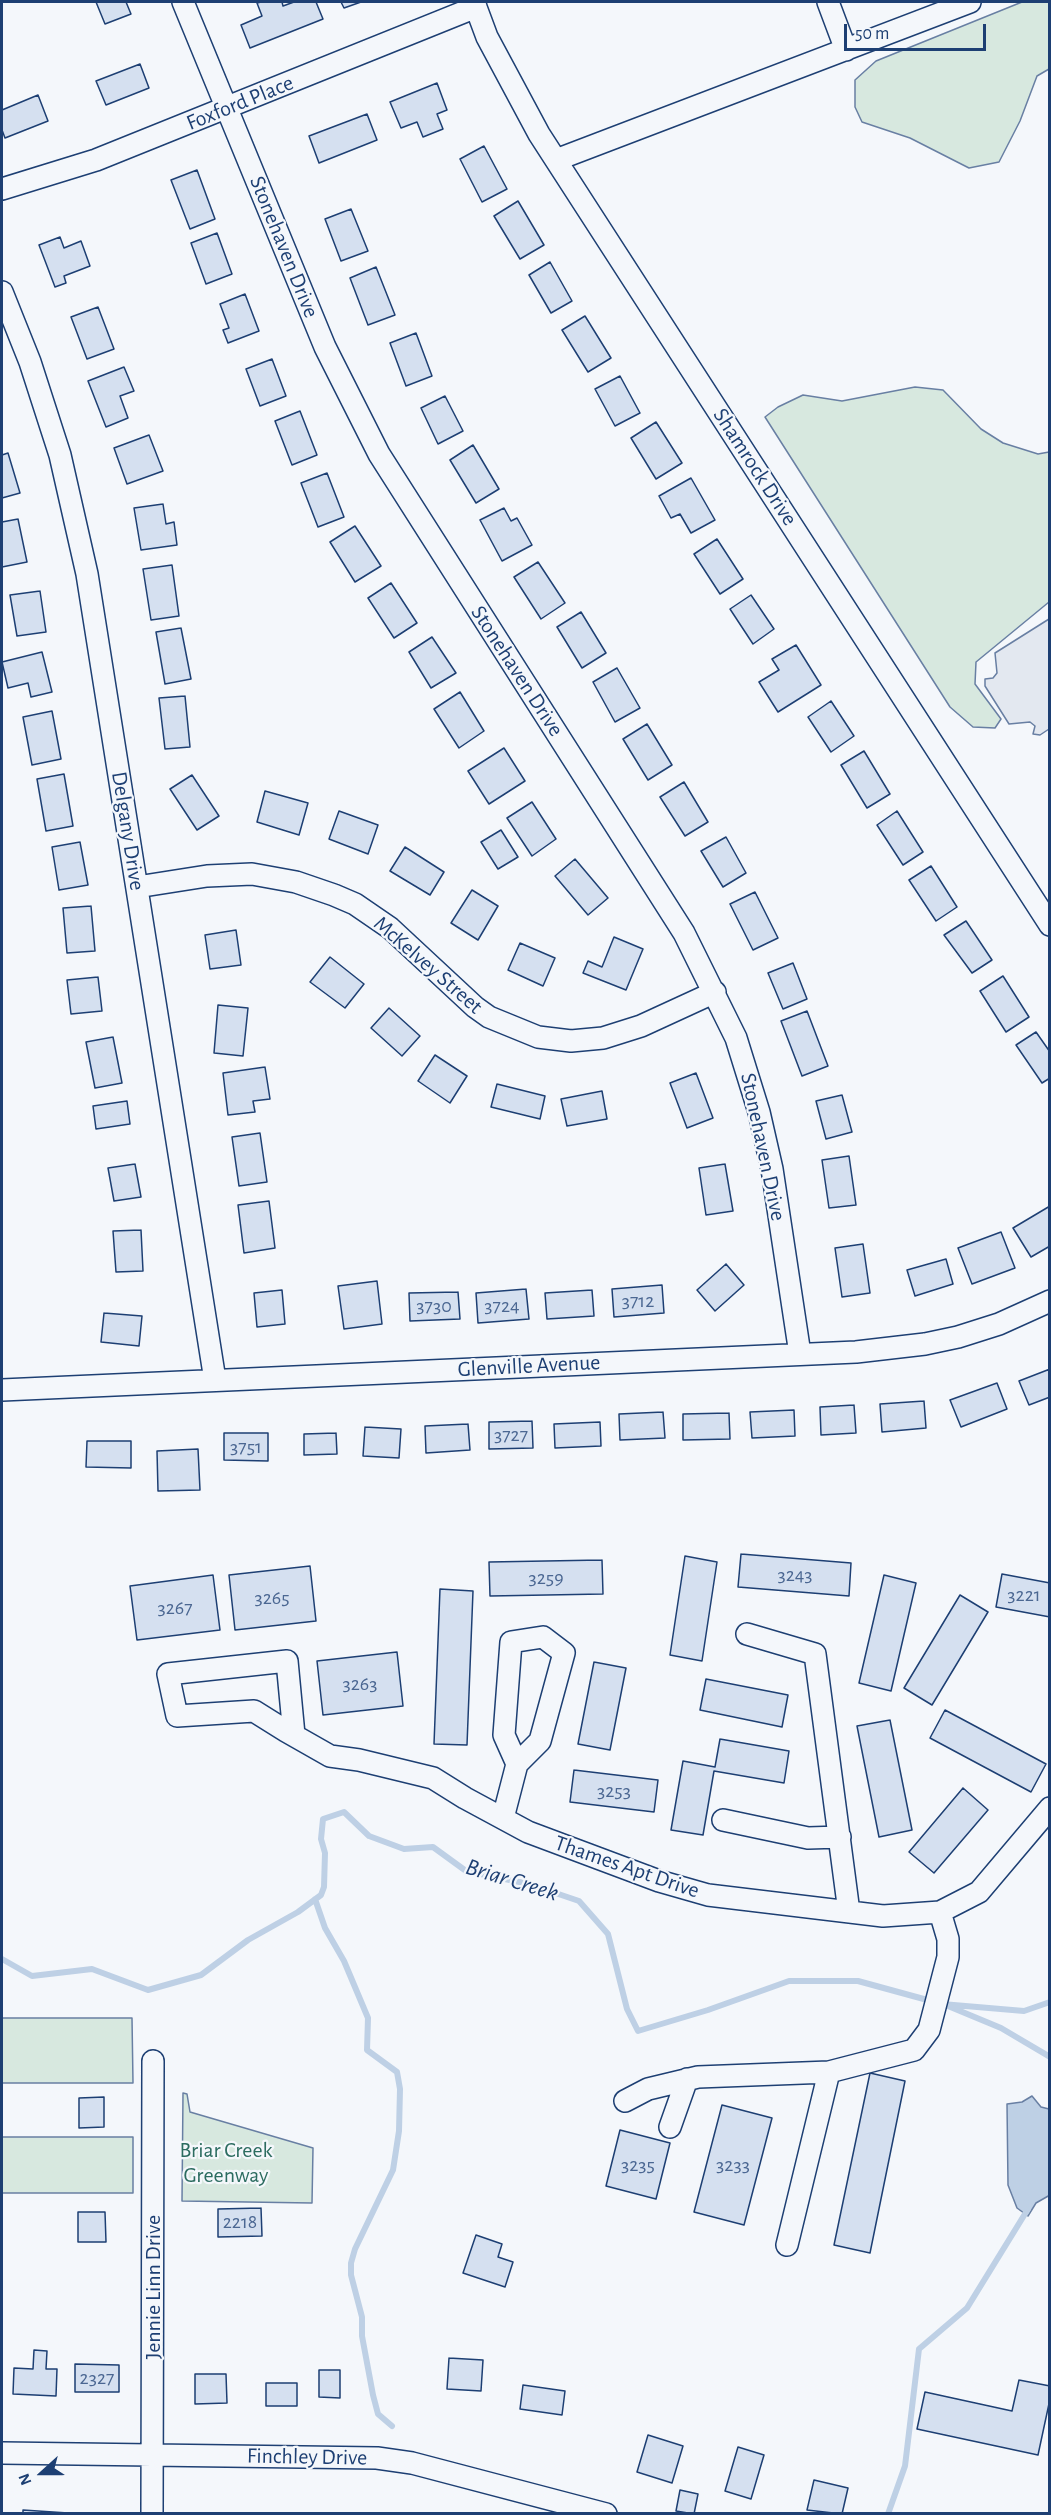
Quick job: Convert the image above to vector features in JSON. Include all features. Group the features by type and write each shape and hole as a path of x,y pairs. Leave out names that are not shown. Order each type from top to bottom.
{"street":[{"name":"Stonehaven Drive","path":"183,2 325,347 379,454 684,933 736,1038 759,1112 772,1169 800,1354"},
{"path":"828,2 846,50"},
{"path":"556,160 970,2"},
{"name":"Foxford Place","path":"2,189 96,160 475,4"},
{"name":"Shamrock Drive","path":"475,4 516,94 556,160 1050,925"},
{"name":"Delgany Drive","path":"2,292 30,362 60,455 75,512 87,574 215,1380"},
{"name":"McKelvey Street","path":"137,887 207,876 252,874 296,882 334,895 355,904 390,928 482,1012 507,1026 538,1037 571,1041 612,1035 641,1026 714,992"},
{"name":"Glenville Avenue","path":"2,1390 889,1349 936,1341 999,1323 1050,1301"},
{"path":"747,1634 814,1654 849,1912"},
{"path":"503,1818 517,1764 540,1741 564,1653 543,1637 511,1642 504,1735 517,1764"},
{"name":"Thames Apt Drive","path":"294,1735 287,1661 168,1674 177,1716 254,1711 294,1735 330,1756 433,1778 539,1836 659,1881 708,1895 883,1916 940,1912 979,1892 1050,1808"},
{"path":"723,1820 808,1838 840,1837"},
{"path":"625,2102 648,2089 687,2079 829,2072 914,2050 922,2043 932,2020 949,1948 940,1912"},
{"name":"Jennie Linn Drive","path":"152,2514 153,2061"},
{"path":"787,2245 829,2072"},
{"path":"670,2127 687,2079"},
{"name":"Finchley Drive","path":"2,2453 377,2458 412,2463 606,2514"}],"green space":[{"path":"1022,2 1049,2 1049,69 1037,76 1020,121 999,162 969,168 910,138 862,122 855,107 855,80 876,61"},
{"path":"915,387 943,390 981,429 1003,443 1038,454 1049,452 1049,602 976,662 975,684 1001,719 995,728 973,727 950,707 765,417 778,407 803,395 842,401"},
{"path":"2,2018 132,2018 133,2083 2,2083"},
{"name":"Briar Creek Greenway","path":"183,2093 187,2094 190,2112 313,2148 312,2203 182,2201"},
{"name":"Briar Creek Greenway","path":"2,2137 133,2137 133,2193 2,2193"}],"shaded area":[{"path":"1049,619 1049,729 1040,735 1033,734 1035,726 1030,722 1009,724 985,686 985,679 993,678 997,673 995,653"}],"water":[{"path":"1032,2096 1041,2107 1049,2109 1050,2195 1036,2203 1028,2216 1017,2208 1008,2185 1007,2104 1022,2102"}],"building":[{"path":"96,2 126,2 131,14 105,24"},
{"path":"282,2 283,6 294,2 316,2 323,19 250,48 241,25 262,16 257,3"},
{"path":"341,2 361,2 344,8"},
{"path":"140,64 149,88 106,105 96,81"},
{"path":"437,83 447,110 437,114 443,129 423,137 417,122 401,128 390,102"},
{"path":"38,95 48,121 5,138 2,130 2,110"},
{"path":"367,114 377,140 319,163 309,136"},
{"path":"484,146 507,189 482,202 460,159"},
{"path":"197,170 215,219 190,229 171,180"},
{"path":"518,201 544,245 520,259 494,216"},
{"path":"351,209 368,251 341,261 325,219"},
{"path":"217,233 232,274 206,284 191,243"},
{"path":"60,237 64,248 81,241 90,266 64,276 66,283 55,287 39,245"},
{"path":"550,262 572,301 551,313 529,275"},
{"path":"376,267 395,315 368,325 350,278"},
{"path":"245,294 259,331 228,343 223,330 229,328 220,304"},
{"path":"98,307 114,349 87,359 71,317"},
{"path":"585,316 611,358 588,372 562,330"},
{"path":"416,333 432,376 406,386 390,343"},
{"path":"272,359 286,396 260,406 246,369"},
{"path":"124,367 134,391 120,396 128,418 106,427 88,381"},
{"path":"620,376 640,413 615,426 595,389"},
{"path":"445,396 463,431 438,444 421,408"},
{"path":"300,411 317,455 292,465 275,421"},
{"path":"656,422 682,463 656,479 631,438"},
{"path":"149,435 163,471 127,484 114,448"},
{"path":"473,445 499,489 476,503 450,460"},
{"path":"8,453 20,493 2,498 2,455"},
{"path":"327,473 344,517 318,527 301,483"},
{"path":"691,478 715,520 691,533 680,514 671,518 659,496"},
{"path":"163,504 166,524 174,522 177,545 141,550 134,508"},
{"path":"504,508 511,521 517,518 532,545 502,561 480,520"},
{"path":"18,519 27,562 2,567 2,522"},
{"path":"355,526 381,566 355,582 330,542"},
{"path":"717,539 743,579 720,594 694,554"},
{"path":"538,562 565,603 541,619 514,577"},
{"path":"172,565 179,616 151,620 143,569"},
{"path":"391,583 417,623 394,638 368,598"},
{"path":"40,591 46,632 17,636 10,595"},
{"path":"751,595 774,629 753,644 730,609"},
{"path":"581,612 606,653 582,668 557,627"},
{"path":"181,628 191,679 165,684 156,632"},
{"path":"432,637 456,673 431,688 409,652"},
{"path":"796,645 821,685 778,712 759,682 779,670 772,659"},
{"path":"42,652 52,692 31,697 28,683 8,688 2,662"},
{"path":"617,668 640,708 615,722 593,682"},
{"path":"460,692 484,731 459,748 434,709"},
{"path":"185,696 190,747 165,749 159,698"},
{"path":"831,701 854,736 831,752 808,717"},
{"path":"52,711 61,759 32,765 23,717"},
{"path":"647,724 672,765 648,780 623,739"},
{"path":"504,748 525,781 489,804 468,771"},
{"path":"864,751 890,794 867,808 841,765"},
{"path":"64,774 73,826 46,831 37,779"},
{"path":"192,775 219,816 197,830 170,789"},
{"path":"684,782 708,822 685,836 660,797"},
{"path":"265,791 308,803 299,835 257,822"},
{"path":"532,802 556,839 532,856 507,818"},
{"path":"339,811 378,825 368,854 329,839"},
{"path":"897,811 923,852 903,865 877,825"},
{"path":"501,830 518,857 498,869 481,842"},
{"path":"726,837 746,873 723,887 701,851"},
{"path":"80,842 88,885 59,890 52,847"},
{"path":"405,847 444,872 430,895 390,871"},
{"path":"575,859 608,898 588,915 555,876"},
{"path":"931,866 957,907 936,921 909,880"},
{"path":"472,890 498,906 478,940 451,923"},
{"path":"755,892 778,938 753,950 730,904"},
{"path":"91,906 95,951 67,953 63,908"},
{"path":"966,921 992,960 972,973 944,935"},
{"path":"236,930 241,965 210,969 205,935"},
{"path":"614,937 643,949 626,990 583,973 588,961 602,967"},
{"path":"520,943 555,958 543,986 508,970"},
{"path":"330,957 364,984 345,1008 310,982"},
{"path":"793,963 807,999 783,1009 768,973"},
{"path":"1003,976 1029,1017 1006,1032 980,991"},
{"path":"98,977 102,1011 71,1014 67,980"},
{"path":"218,1005 248,1008 243,1056 214,1053"},
{"path":"389,1008 420,1036 402,1056 371,1028"},
{"path":"807,1011 828,1066 802,1076 781,1021"},
{"path":"1036,1032 1050,1052 1050,1078 1042,1083 1016,1045"},
{"path":"113,1037 122,1083 95,1088 86,1042"},
{"path":"435,1055 467,1076 450,1103 418,1081"},
{"path":"265,1067 270,1099 253,1101 255,1112 228,1115 223,1073"},
{"path":"696,1073 713,1118 687,1128 670,1083"},
{"path":"497,1084 545,1096 540,1119 491,1107"},
{"path":"602,1091 607,1119 567,1126 561,1099"},
{"path":"842,1095 852,1132 826,1139 816,1101"},
{"path":"127,1101 130,1124 96,1129 93,1106"},
{"path":"260,1133 267,1182 239,1186 232,1137"},
{"path":"849,1156 856,1205 829,1208 822,1160"},
{"path":"135,1164 141,1197 114,1201 108,1168"},
{"path":"725,1164 733,1211 706,1215 699,1168"},
{"path":"269,1201 275,1248 244,1253 238,1205"},
{"path":"1050,1206 1050,1246 1031,1257 1013,1228"},
{"path":"141,1230 143,1271 116,1272 113,1231"},
{"path":"1001,1232 1015,1268 972,1284 958,1248"},
{"path":"863,1244 870,1293 842,1297 835,1248"},
{"path":"946,1259 953,1284 915,1296 907,1270"},
{"path":"726,1264 744,1285 715,1311 697,1290"},
{"path":"377,1281 382,1324 344,1329 338,1286"},
{"path":"662,1285 664,1313 614,1317 612,1289"},
{"path":"526,1289 529,1319 478,1323 476,1293"},
{"path":"282,1290 285,1324 257,1327 254,1293"},
{"path":"592,1290 594,1316 547,1319 545,1293"},
{"path":"458,1292 460,1319 410,1321 409,1293"},
{"path":"104,1313 142,1316 139,1346 101,1342"},
{"path":"1050,1369 1050,1397 1029,1405 1019,1381"},
{"path":"997,1383 1007,1409 961,1427 950,1400"},
{"path":"924,1401 926,1428 882,1432 880,1404"},
{"path":"854,1405 856,1433 821,1435 820,1407"},
{"path":"794,1410 795,1436 752,1438 750,1412"},
{"path":"663,1412 665,1438 620,1440 619,1414"},
{"path":"729,1413 730,1439 683,1440 683,1414"},
{"path":"532,1421 533,1448 489,1449 489,1422"},
{"path":"600,1422 601,1446 555,1448 554,1424"},
{"path":"468,1424 470,1450 426,1453 425,1426"},
{"path":"365,1427 401,1429 399,1458 363,1456"},
{"path":"224,1433 268,1433 268,1461 224,1460"},
{"path":"336,1433 337,1454 304,1455 304,1434"},
{"path":"87,1441 131,1441 131,1468 86,1467"},
{"path":"198,1449 200,1490 158,1491 157,1451"},
{"path":"741,1554 851,1563 849,1596 738,1587"},
{"path":"685,1556 717,1562 702,1661 670,1655"},
{"path":"602,1560 603,1594 490,1596 489,1562"},
{"path":"310,1566 316,1621 235,1630 229,1575"},
{"path":"1002,1574 1050,1583 1050,1617 996,1607"},
{"path":"213,1575 220,1630 137,1640 130,1586"},
{"path":"884,1575 916,1583 891,1691 859,1683"},
{"path":"440,1589 473,1591 467,1745 434,1744"},
{"path":"960,1595 988,1612 932,1705 904,1688"},
{"path":"397,1652 403,1706 323,1715 317,1661"},
{"path":"594,1662 626,1668 610,1750 578,1744"},
{"path":"706,1679 788,1695 782,1727 700,1710"},
{"path":"945,1710 1046,1764 1031,1792 930,1738"},
{"path":"890,1720 912,1830 879,1837 857,1726"},
{"path":"720,1739 789,1751 784,1783 714,1771 703,1835 671,1830 683,1761 715,1767"},
{"path":"574,1770 658,1780 654,1812 570,1802"},
{"path":"963,1788 988,1810 934,1873 909,1852"},
{"path":"870,2073 905,2081 870,2253 834,2245"},
{"path":"104,2097 104,2127 79,2128 79,2098"},
{"path":"722,2105 772,2118 744,2225 694,2212"},
{"path":"620,2130 670,2143 656,2199 606,2186"},
{"path":"261,2208 262,2236 218,2237 218,2209"},
{"path":"78,2212 105,2212 106,2242 78,2242"},
{"path":"476,2235 502,2244 498,2257 513,2262 505,2287 463,2273"},
{"path":"34,2350 47,2351 46,2369 57,2369 56,2396 13,2394 14,2368 33,2369"},
{"path":"449,2358 483,2360 481,2391 447,2389"},
{"path":"75,2364 119,2365 119,2392 75,2392"},
{"path":"319,2370 340,2370 340,2398 319,2397"},
{"path":"195,2374 226,2374 227,2403 195,2404"},
{"path":"1019,2380 1050,2386 1050,2399 1038,2455 917,2429 925,2392 1012,2411"},
{"path":"266,2383 297,2383 297,2406 266,2406"},
{"path":"523,2385 565,2391 562,2415 520,2409"},
{"path":"648,2435 683,2446 672,2483 637,2472"},
{"path":"738,2447 764,2455 751,2499 725,2491"},
{"path":"814,2480 848,2488 842,2514 807,2510"},
{"path":"680,2490 698,2494 694,2514 676,2511"},
{"path":"23,2510 68,2513 68,2514 23,2514"}],"waterway":[{"name":"Briar Creek","path":"2,1959 32,1976 92,1969 148,1990 201,1975 248,1940 298,1912 321,1895 324,1887 325,1853 321,1839 323,1819 344,1812 369,1836 404,1849 433,1847 466,1871 529,1884 579,1901 608,1934 627,2009 638,2031 708,2010 789,1981 858,1981 942,2004 1024,2011 1050,2002"},
{"path":"315,1899 325,1928 344,1961 368,2018 367,2050 397,2072 400,2089 399,2131 393,2170 355,2249 351,2263 351,2275 362,2317 362,2336 373,2395 378,2414 392,2426"},
{"path":"948,2006 1001,2028 1050,2057"},
{"path":"888,2514 905,2466 919,2349 967,2308 1028,2209"}]}
